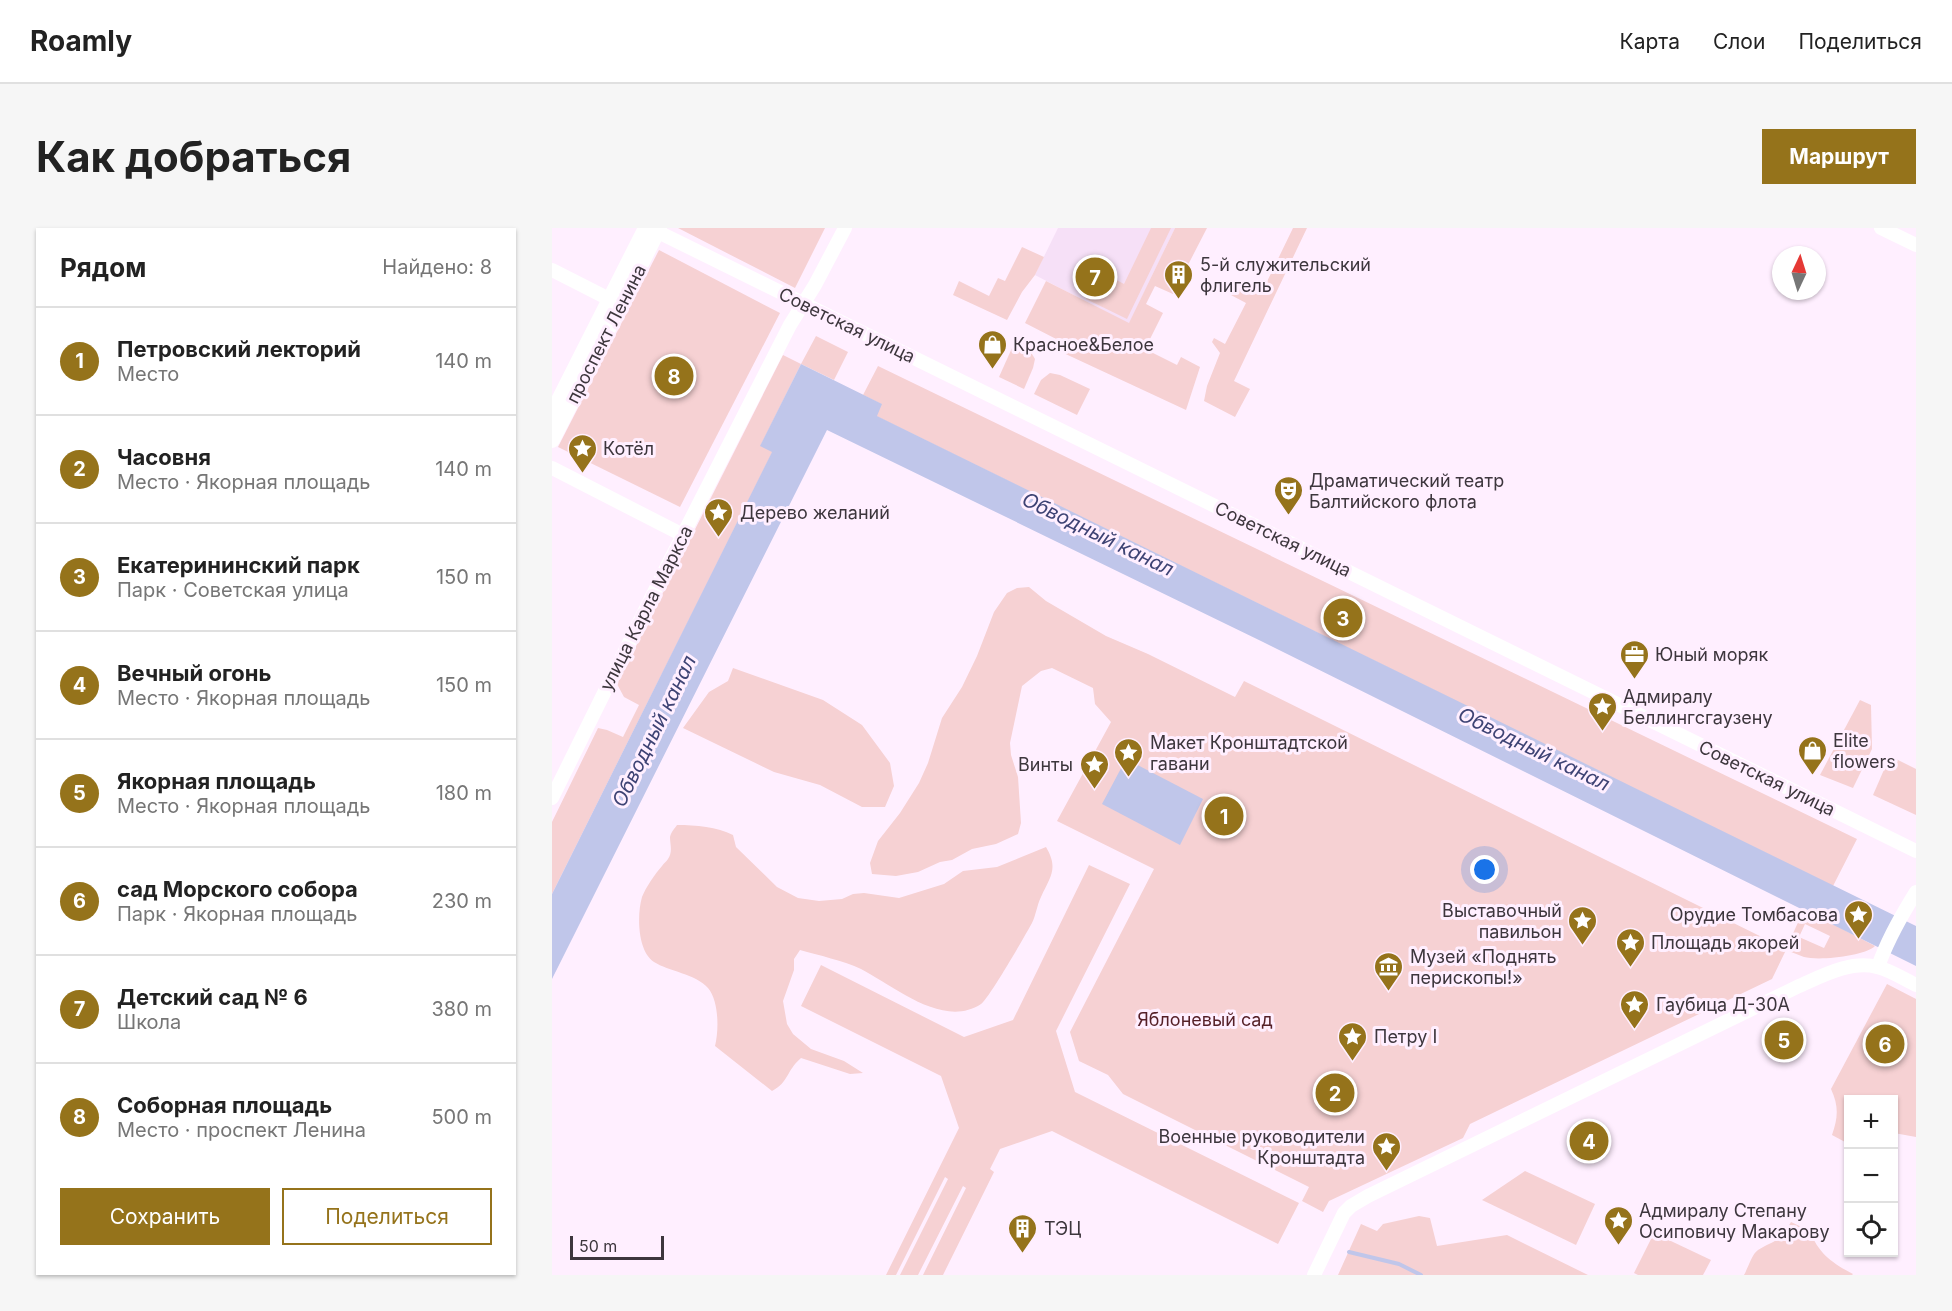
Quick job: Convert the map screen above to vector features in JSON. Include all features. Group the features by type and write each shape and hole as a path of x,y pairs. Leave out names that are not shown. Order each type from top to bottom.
{"main road":[{"name":"проспект Ленина","path":"552,414 653,229"},
{"name":"проспект Ленина","path":"552,440 615,302"}],"street":[{"name":"улица Карла Маркса","path":"552,798 790,325 804,304 845,228"},
{"path":"1881,228 1916,245"},
{"name":"Советская улица","path":"653,229 1916,851"},
{"path":"552,270 615,302"},
{"path":"552,468 683,535"},
{"path":"1878,967 1883,950 1916,892"},
{"path":"1314,1275 1344,1213 1351,1206 1824,975 1864,965 1878,967 1916,985"}],"shaded area":[{"path":"1058,228 1175,228 1129,324 1035,275"}],"green space":[{"path":"678,228 825,228 795,288"},
{"path":"1151,228 1171,228 1127,319 1086,299 1100,271 1124,284"},
{"path":"1175,228 1207,228 1173,294 1155,286 1146,304 1163,313 1145,349 1177,365 1181,357 1200,367 1186,410 1057,350 1062,342 1025,323 1046,281 1129,323"},
{"path":"1293,228 1307,228 1234,381 1250,389 1235,417 1204,401 1207,386 1220,353 1212,342 1214,338 1225,344 1246,303 1229,294 1237,279 1262,292"},
{"path":"1022,247 1044,257 1007,320 953,295 959,281 989,296 998,278 1005,281"},
{"path":"659,250 780,313 680,507 558,447"},
{"path":"816,336 848,352 834,380 801,364"},
{"path":"1016,339 1026,344 1035,359 1024,389 999,377"},
{"path":"783,355 801,364 761,445 773,451 552,894 552,822 598,728 623,737 639,705 624,697 617,684"},
{"path":"878,366 1857,839 1833,886 876,416 881,404 863,395"},
{"path":"1050,373 1060,375 1090,389 1077,415 1034,394 1041,380"},
{"name":"Яблоневый сад","path":"1029,587 1046,601 1106,636 1235,697 1244,681 1786,949 1804,909 1875,946 1870,950 1852,955 1830,958 1804,957 1786,950 1772,979 1470,1124 1463,1138 1329,1201 1323,1212 1302,1201 1309,1187 1123,1094 1108,1075 1079,1061 1070,1032 1154,869 1057,821 1111,722 1095,704 1093,688 1052,668 1041,671 1022,686 1010,743 1018,777 1021,823 1018,834 996,844 972,849 952,860 940,862 918,872 896,876 872,874 870,863 878,841 900,813 919,783 928,763 942,718 962,687 994,612 1007,593 1017,588","holes":["1805,924 1830,936 1824,948 1799,937"]},
{"path":"733,668 823,700 862,725 890,763 894,786 885,807 862,807 820,785 774,772 683,728 709,692 728,681"},
{"path":"1860,700 1871,705 1872,749 1853,788 1820,775"},
{"path":"1890,756 1916,769 1916,815 1873,795"},
{"path":"677,825 706,827 733,835 736,847 777,887 798,898 819,901 842,899 853,894 864,893 899,898 944,884 963,871 997,867 1046,847 1053,867 1032,923 1007,966 985,1000 966,1010 951,1011 935,1008 903,994 861,969 800,950 794,959 794,970 783,1001 787,1024 793,1034 811,1049 844,1061 863,1073 850,1074 801,1058 782,1084 772,1091 715,1046 717,1016 714,1000 708,988 696,979 654,962 644,950 639,922 642,897 670,856 670,837"},
{"path":"1089,865 1130,884 1056,1031 1075,1092 1299,1203 1278,1244 1052,1131 1000,1149 990,1169 994,1172 943,1275 923,1275 966,1188 963,1186 918,1275 900,1275 948,1179 945,1177 896,1275 886,1275 959,1128 941,1076 801,1006 821,965 964,1037 1013,1020"},
{"path":"1887,984 1916,999 1916,1137 1898,1134 1898,1095 1844,1095 1844,1141 1832,1135 1837,1112 1831,1089"},
{"path":"1525,1171 1595,1204 1576,1245 1482,1200"},
{"path":"1419,1216 1430,1218 1437,1246 1507,1235 1588,1275 1338,1275 1361,1224 1377,1231 1383,1224"},
{"path":"1791,1222 1810,1231 1813,1239 1827,1257 1853,1274 1744,1275 1756,1252 1780,1237"},
{"path":"1654,1233 1711,1260 1703,1275 1638,1275 1634,1273"}],"water":[{"name":"Обводный канал","path":"801,364 882,404 877,416 1916,926 1916,966 1263,642 827,430 552,979 552,894 772,452 760,446"},
{"path":"1126,759 1203,799 1180,845 1102,804"}],"waterway":[{"path":"1349,1252 1399,1264 1421,1275"}],"place":[{"name":"Детский сад № 6","path":"1095,277"},
{"name":"5-й служительский флигель","path":"1179,300"},
{"name":"Красное&Белое","path":"992,370"},
{"name":"Соборная площадь","path":"674,376"},
{"name":"Котёл","path":"582,474"},
{"name":"Драматический театр Балтийского флота","path":"1288,516"},
{"name":"Дерево желаний","path":"719,538"},
{"name":"Екатерининский парк","path":"1343,618"},
{"name":"Юный моряк","path":"1634,680"},
{"name":"Адмиралу Беллингсгаузену","path":"1602,732"},
{"name":"Elite flowers","path":"1812,776"},
{"name":"Макет Кронштадтской гавани","path":"1129,778"},
{"name":"Винты","path":"1094,790"},
{"name":"Петровский лекторий","path":"1224,816"},
{"name":"Орудие Томбасова","path":"1859,940"},
{"name":"Выставочный павильон","path":"1583,946"},
{"name":"Площадь якорей","path":"1630,968"},
{"name":"Музей «Поднять перископы!»","path":"1389,992"},
{"name":"Гаубица Д-30А","path":"1635,1030"},
{"name":"Якорная площадь","path":"1784,1040"},
{"name":"сад Морского собора","path":"1885,1044"},
{"name":"Петру I","path":"1353,1062"},
{"name":"Часовня","path":"1335,1093"},
{"name":"Вечный огонь","path":"1589,1141"},
{"name":"Военные руководители Кронштадта","path":"1386,1172"},
{"name":"Адмиралу Степану Осиповичу Макарову","path":"1618,1246"},
{"name":"ТЭЦ","path":"1023,1254"}]}
